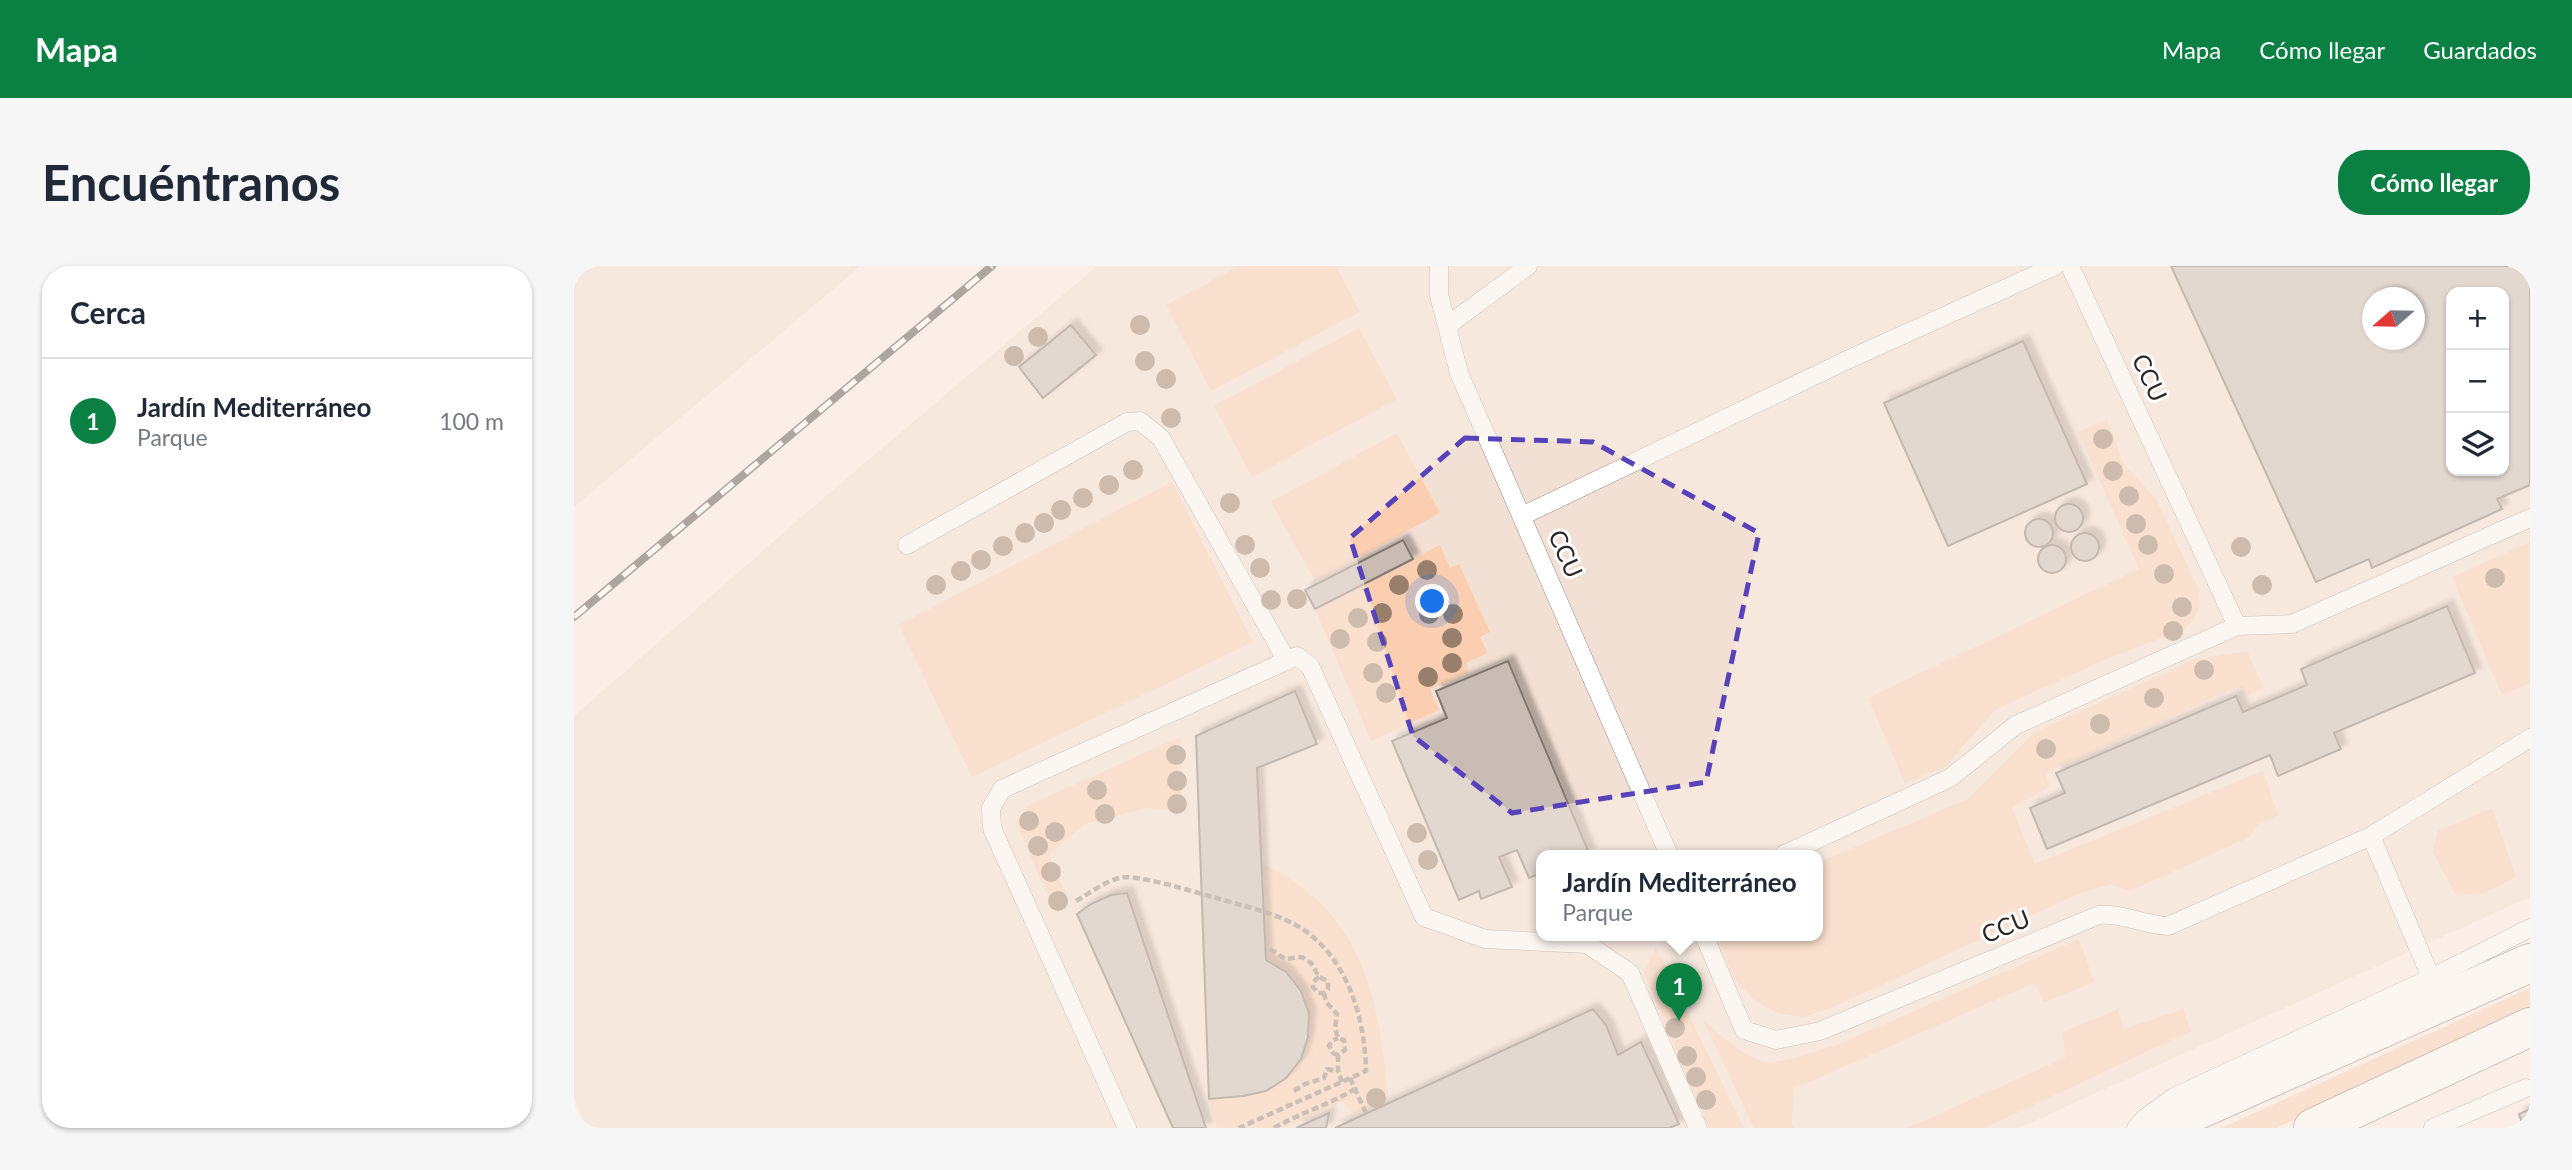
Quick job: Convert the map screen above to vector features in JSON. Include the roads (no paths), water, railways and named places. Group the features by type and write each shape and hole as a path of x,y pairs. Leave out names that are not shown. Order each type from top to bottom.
{"main road":[{"path":"2157,1128 2530,963"},
{"path":"2327,1125 2530,1027"}],"lane":[{"name":"CCU","path":"1439,266 1439,295 1459,373 1667,850"},
{"path":"1447,327 1528,266"},
{"path":"1522,516 1845,361 2055,266"},
{"name":"CCU","path":"2070,266 2237,626"},
{"path":"907,545 1127,422 1140,421 1161,438 1287,661"},
{"path":"1794,850 1950,778 2016,725 2237,626 2292,624 2530,518"},
{"path":"1127,1128 992,828 991,808 1002,789 1297,656 1310,666 1424,917 1485,939 1587,944 1630,973 1698,1128"},
{"name":"CCU","path":"1707,941 1744,1030 1776,1040 1820,1031 2099,915 2114,914 2154,926 2168,926 2371,836 2530,738"},
{"path":"2371,836 2431,978"},
{"path":"2136,1128 2174,1097 2431,978 2530,928"},
{"path":"2433,1128 2526,1088"}],"railway":[{"path":"574,617 992,266"}],"place":[{"name":"Jardín Mediterráneo","path":"1679,1021"}]}
